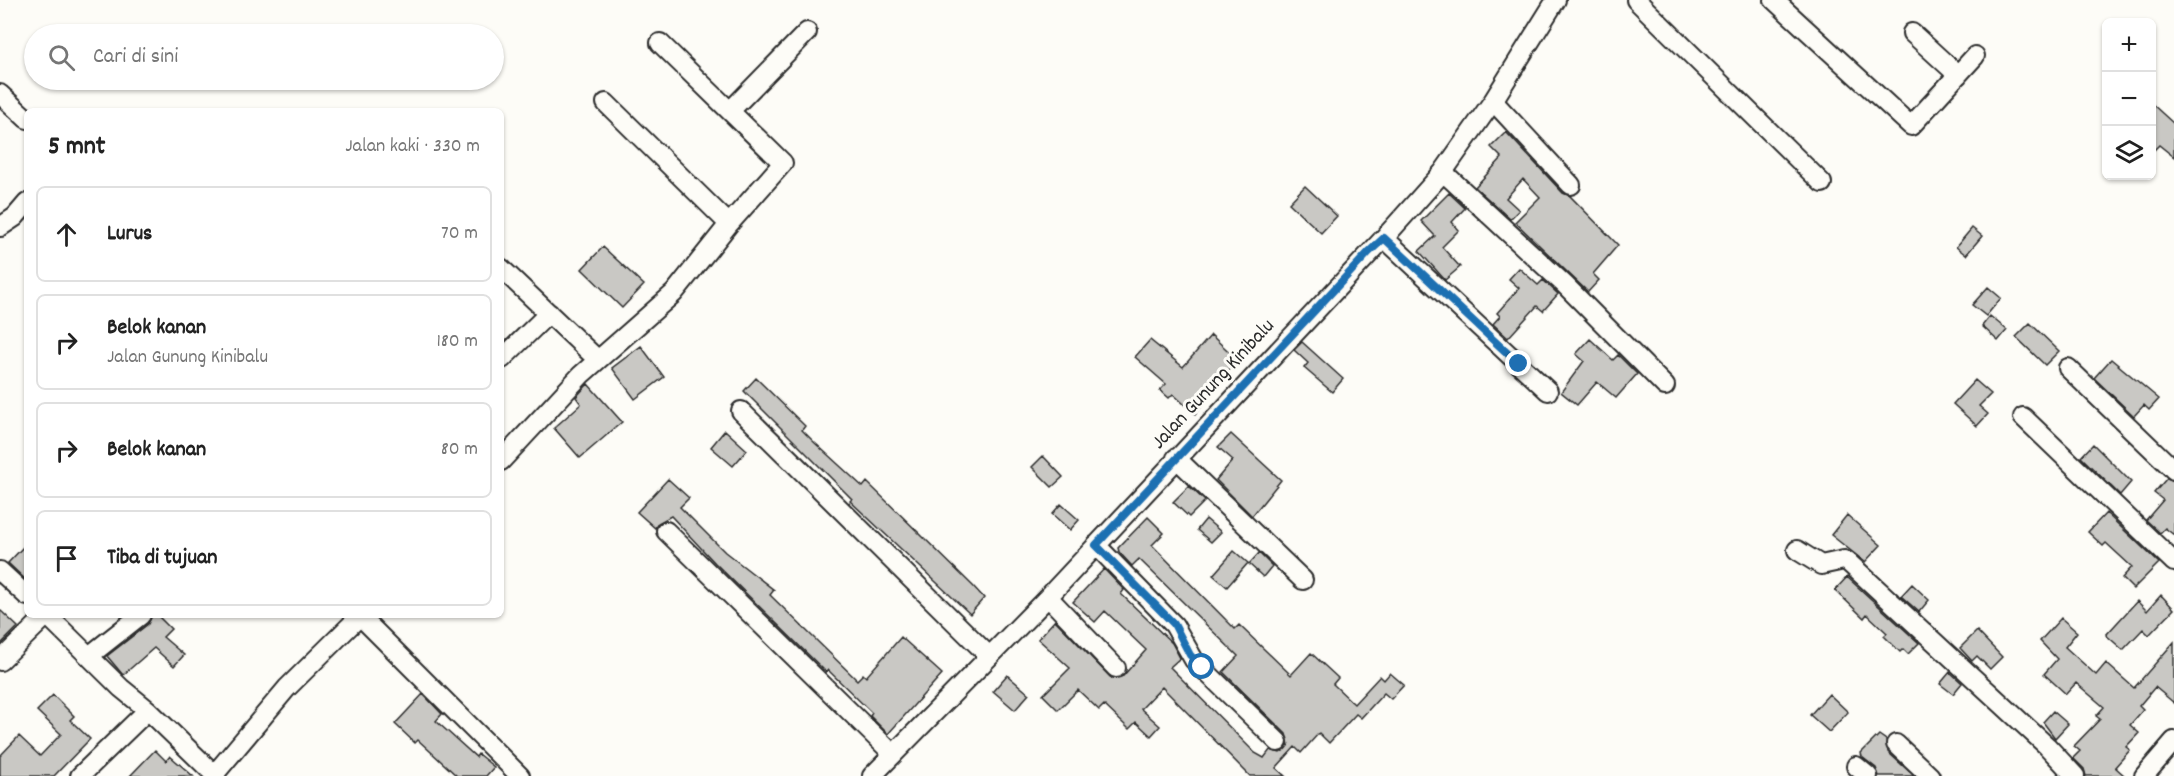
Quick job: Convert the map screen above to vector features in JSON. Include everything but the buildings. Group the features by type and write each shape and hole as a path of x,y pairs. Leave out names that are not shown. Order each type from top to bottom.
{"street":[{"name":"Jalan Gunung Kinibalu","path":"872,776 1048,597 1443,172 1492,101 1556,0"},
{"path":"1636,0 1822,183"},
{"path":"1774,0 1911,126 1975,56"},
{"path":"730,111 807,32"},
{"path":"1912,33 1958,75"},
{"path":"504,458 581,375 674,293 729,224 783,163 660,43"},
{"path":"0,94 24,116"},
{"path":"1492,101 1571,185"},
{"path":"606,103 729,224"},
{"path":"1443,172 1565,285 1665,386"},
{"path":"0,227 15,217 24,206"},
{"path":"1384,238 1548,392"},
{"path":"504,274 598,360"},
{"path":"504,356 549,313"},
{"path":"2067,368 2174,470"},
{"path":"741,411 989,656"},
{"path":"2023,417 2174,562"},
{"path":"1176,458 1303,580"},
{"path":"666,531 893,754"},
{"path":"1096,545 1174,624 1194,660 1278,742"},
{"path":"1797,550 1821,565 1844,560 1848,562 2047,746 2075,776"},
{"path":"0,571 24,593"},
{"path":"1048,597 1116,668"},
{"path":"0,661 44,618"},
{"path":"50,618 215,776 287,688 358,618"},
{"path":"89,656 137,618"},
{"path":"362,618 519,776"},
{"path":"80,776 148,710"},
{"path":"2144,776 2174,741"},
{"path":"1896,744 1929,776"}],"route":[{"path":"1202,667 1190,655 1174,624 1096,545 1369,252 1384,238 1519,364"}]}
